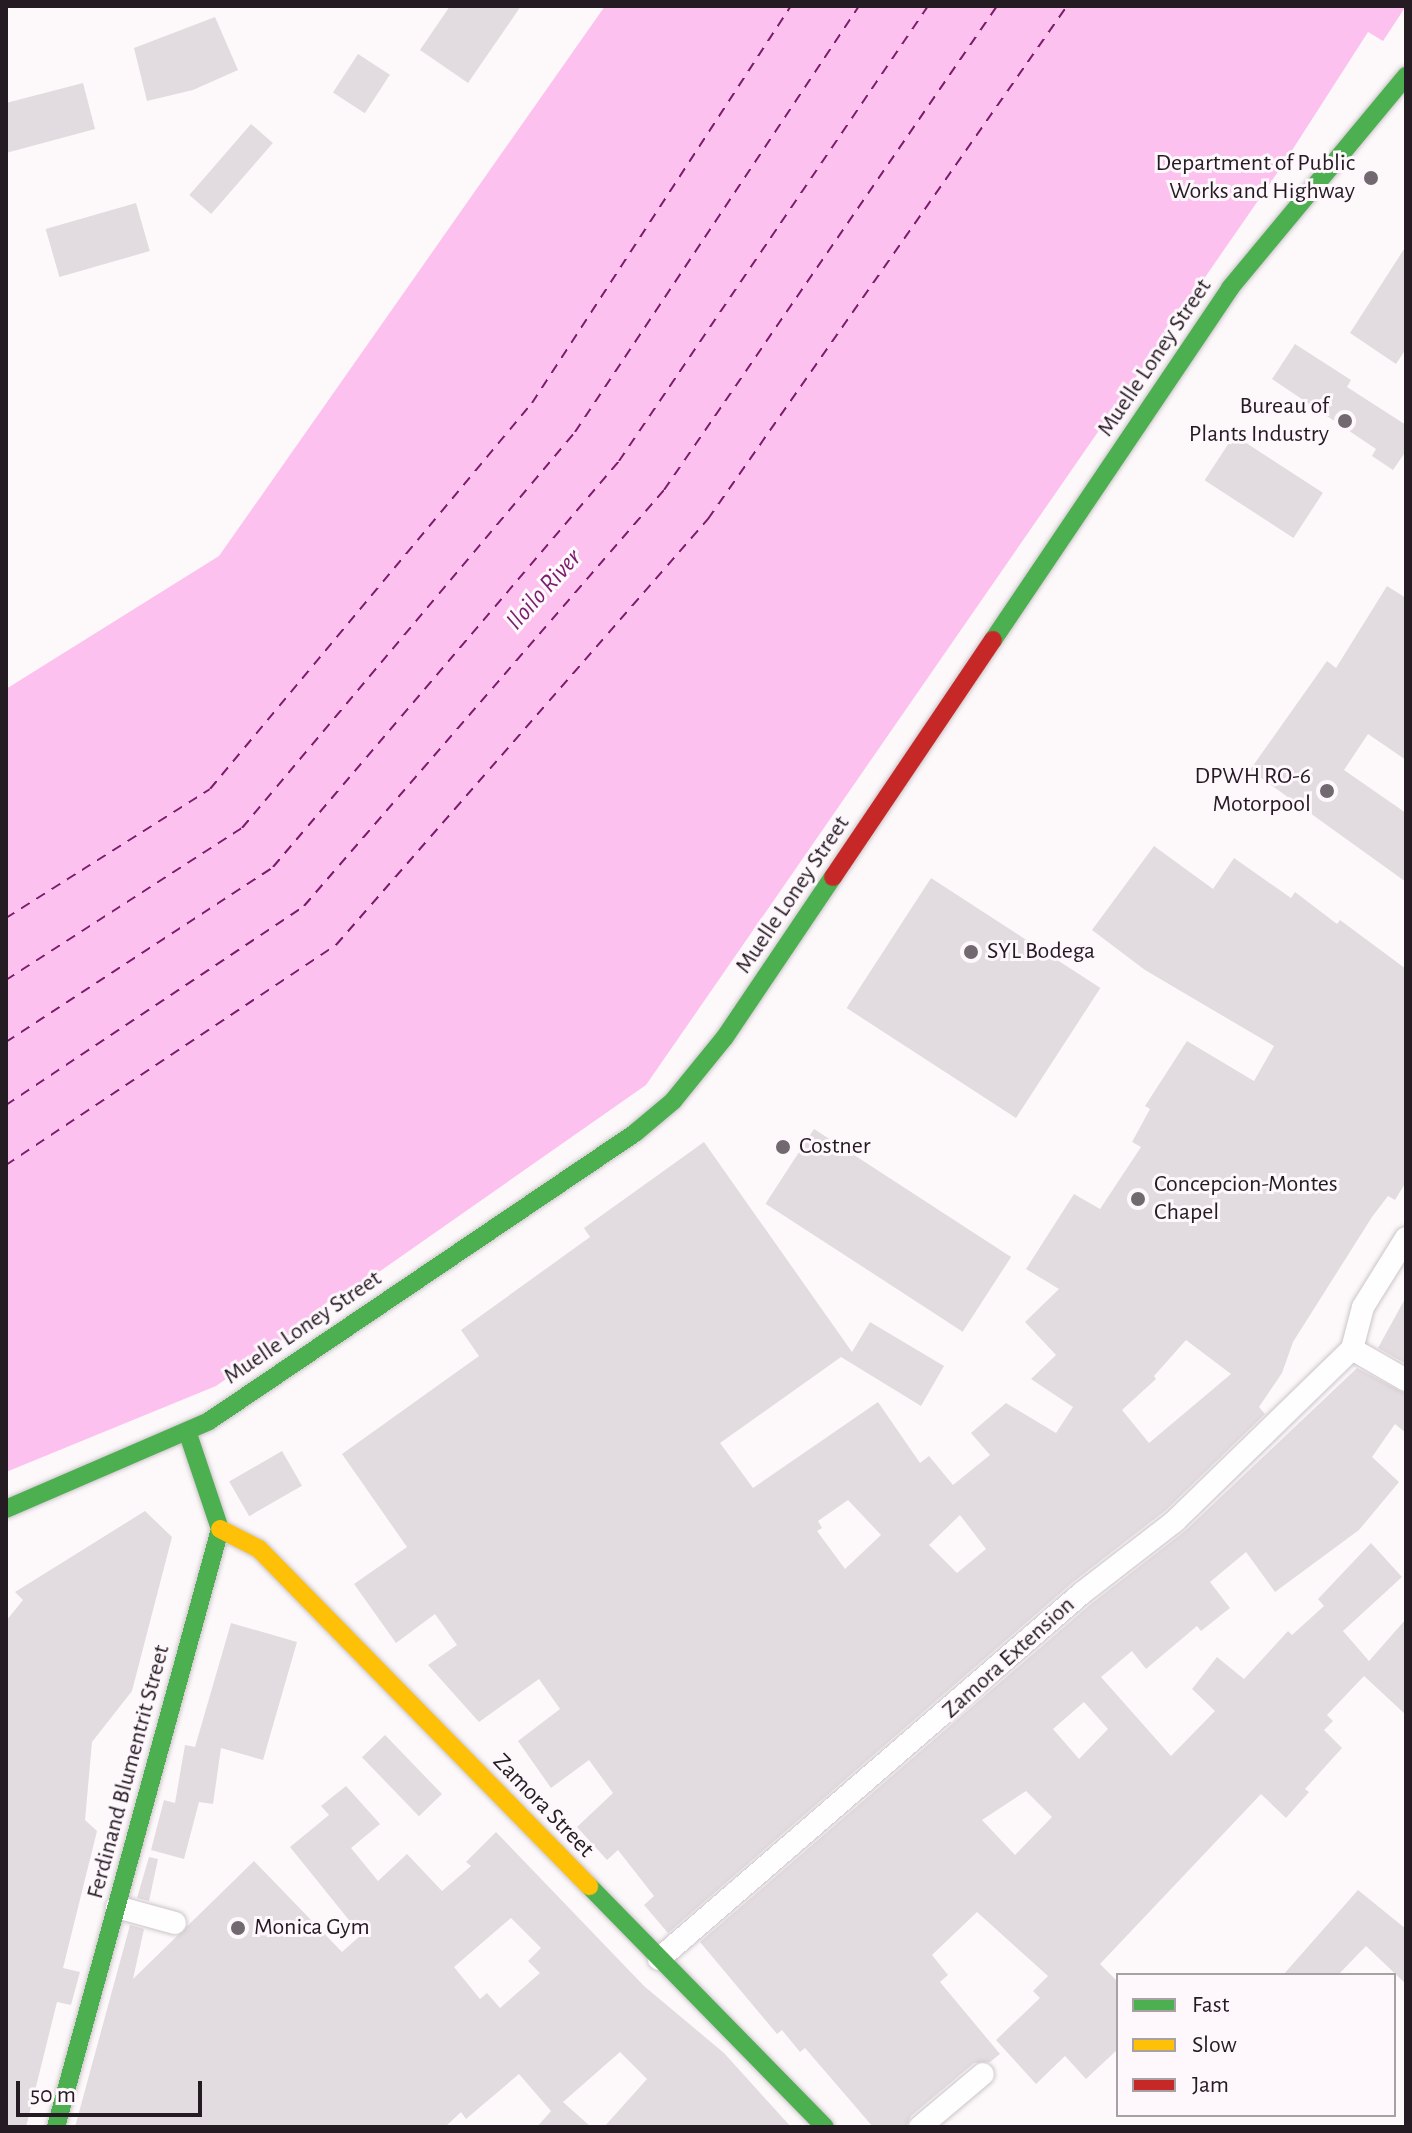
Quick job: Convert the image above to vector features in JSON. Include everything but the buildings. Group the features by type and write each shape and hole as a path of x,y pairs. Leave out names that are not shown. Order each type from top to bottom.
{"main road":[{"name":"Muelle Loney Street","path":"6,1509 187,1431 622,1141 673,1101 725,1037 1230,288 1406,76"},
{"path":"187,1431 220,1529"},
{"name":"Zamora Street","path":"220,1529 259,1549 825,2127"},
{"name":"Ferdinand Blumentrit Street","path":"56,2127 220,1529"}],"street":[{"path":"1406,1238 1363,1307 1352,1349 1406,1380"},
{"name":"Zamora Extension","path":"659,1959 1082,1593 1175,1521 1352,1349"},
{"path":"117,1907 175,1923"},
{"path":"920,2127 983,2074"}],"water":[{"name":"Iloilo River","path":"605,6 1406,6 1383,41 1368,32 1282,166 646,1085 216,1386 6,1472 6,689 219,556"}],"ferry route":[{"path":"6,918 210,789 532,403 791,6"},
{"path":"6,980 242,828 575,432 859,6"},
{"path":"6,1042 273,867 619,461 928,6"},
{"path":"6,1105 304,906 664,490 997,6"},
{"path":"6,1165 336,945 708,519 1067,6"}],"traffic: fast":[{"path":"993,640 1230,288 1406,76"},
{"path":"6,1509 209,1421 635,1133 673,1101 725,1037 833,877"},
{"path":"56,2127 220,1529 187,1431"},
{"path":"589,1886 825,2127"}],"traffic: slow":[{"path":"220,1529 259,1549 589,1886"}],"traffic: jam":[{"path":"833,877 993,640"}],"place":[{"name":"Department of Public Works and Highway","path":"1371,178"},
{"name":"Bureau of Plants Industry","path":"1345,421"},
{"name":"DPWH RO-6 Motorpool","path":"1327,791"},
{"name":"SYL Bodega","path":"971,952"},
{"name":"Costner","path":"783,1147"},
{"name":"Concepcion-Montes Chapel","path":"1138,1199"},
{"name":"Monica Gym","path":"238,1928"}]}
